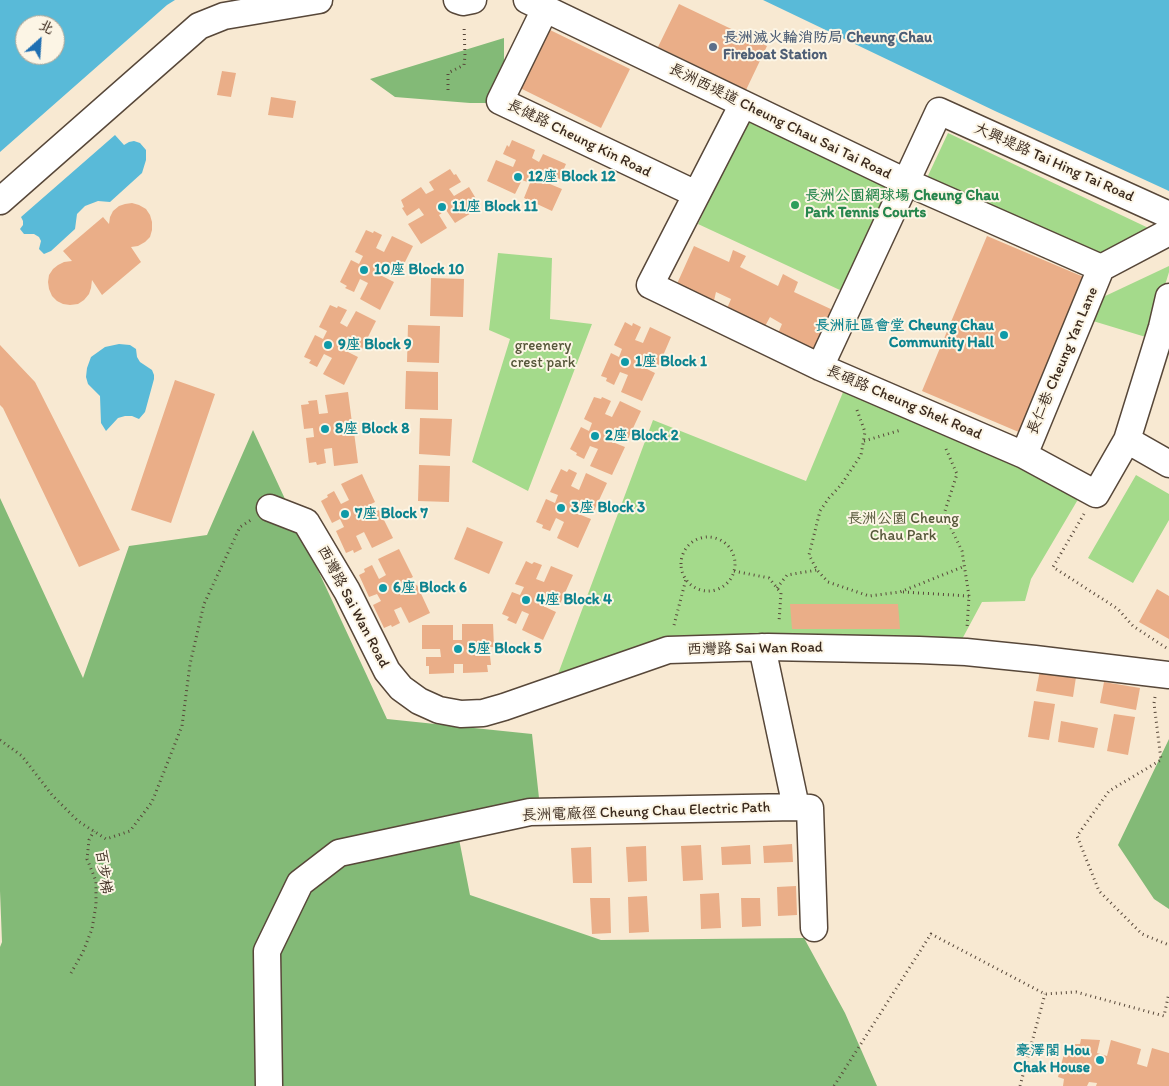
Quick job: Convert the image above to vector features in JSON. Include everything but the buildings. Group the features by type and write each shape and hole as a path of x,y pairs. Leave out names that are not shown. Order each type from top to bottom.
{"street":[{"path":"0,201 199,26 224,16 319,0"},
{"name":"長洲西堤道 Cheung Chau Sai Tai Road","path":"536,4 906,182 1101,268"},
{"name":"長健路 Cheung Kin Road","path":"536,4 500,101 696,194"},
{"name":"長碩路 Cheung Shek Road","path":"743,104 650,285 820,367 1024,454 1096,494"},
{"name":"大興堤路 Tai Hing Tai Road","path":"906,182 939,111 1169,215"},
{"path":"820,367 906,182"},
{"path":"1101,268 1169,232"},
{"name":"長仁巷 Cheung Yan Lane","path":"1024,454 1101,268"},
{"path":"1096,494 1127,440 1162,327 1169,296"},
{"path":"1127,440 1169,464"},
{"name":"西灣路 Sai Wan Road","path":"270,508 306,522 347,592 387,671 401,688 419,701 439,710 461,714 483,713 668,650 770,647 966,652 1163,674"},
{"path":"770,647 796,807 810,808 814,928"},
{"name":"長洲電廠徑 Cheung Chau Electric Path","path":"269,1086 267,951 300,883 340,853 530,812 796,807"}],"path":[{"path":"448,90 448,73 464,65 464,1"},
{"path":"856,410 866,432 861,455 841,485 820,511 809,555 816,570 828,582 869,596 900,592 970,596"},
{"path":"864,441 898,430 907,430"},
{"path":"942,444 947,449 957,474 944,514 962,551 970,596 966,652"},
{"path":"1096,494 1053,567 1118,609 1133,626 1169,649"},
{"path":"0,740 22,756 52,795 78,822 106,839 130,831 152,802 182,726 190,664 204,604 240,527 270,508"},
{"path":"703,538 712,538 728,546 735,562 734,571 731,579 717,590 700,590 692,586 682,571 681,562 683,554 688,546 695,541 703,538"},
{"path":"900,592 964,566"},
{"path":"777,588 787,575 816,570"},
{"path":"734,571 769,578 781,593 770,647"},
{"path":"668,650 686,579"},
{"path":"1163,674 1154,703 1161,760 1109,791 1076,836 1099,891 1142,934 1169,945"},
{"name":"百步梯","path":"71,973 83,952 92,929 96,905 96,881 87,859 89,840 94,831"},
{"path":"834,1086 931,934 1045,994 1076,992 1164,1016 1169,993"},
{"path":"1020,1086 1045,994"}],"green space":[{"path":"504,38 504,84 493,103 395,97 370,79"},
{"name":"長洲公園網球場 Cheung Chau Park Tennis Courts","path":"747,119 891,187 842,291 698,224"},
{"path":"948,133 1159,233 1098,261 926,180"},
{"name":"greenery crest park","path":"498,253 552,258 550,319 592,324 528,491 472,462 510,339 489,330"},
{"path":"1169,266 1169,272 1149,338 1093,321 1101,298"},
{"name":"長洲公園 Cheung Chau Park","path":"846,385 1080,496 1031,579 1025,601 982,602 960,643 668,636 558,674 653,420 806,481"},
{"path":"253,430 387,719 532,734 541,824 459,839 470,895 601,940 804,938 845,1013 877,1086 0,1086 0,947 2,942 0,891 0,498 83,678 129,546 207,535"},
{"path":"1136,475 1169,494 1169,520 1133,583 1088,558"},
{"path":"1169,739 1169,909 1154,899 1118,845"}],"water":[{"path":"0,0 175,0 0,152"},
{"path":"763,0 1169,0 1169,191 995,111"},
{"path":"115,135 124,145 134,141 140,143 146,150 146,160 142,173 110,202 98,201 85,206 77,214 75,229 51,251 44,254 39,249 41,241 39,237 34,234 24,234 20,229 23,225 21,217"},
{"path":"119,344 130,345 136,349 140,362 152,370 154,379 145,412 139,419 132,416 118,418 106,431 101,423 100,396 88,384 86,377 87,368 91,357 105,347"}],"place":[{"name":"長洲滅火輪消防局 Cheung Chau Fireboat Station","path":"713,47"},
{"name":"12座 Block 12","path":"518,177"},
{"name":"長洲公園網球場 Cheung Chau Park Tennis Courts","path":"795,205"},
{"name":"11座 Block 11","path":"442,207"},
{"name":"10座 Block 10","path":"364,270"},
{"name":"長洲社區會堂 Cheung Chau Community Hall","path":"1004,335"},
{"name":"9座 Block 9","path":"328,345"},
{"name":"1座 Block 1","path":"625,362"},
{"name":"8座 Block 8","path":"325,429"},
{"name":"2座 Block 2","path":"595,436"},
{"name":"3座 Block 3","path":"561,508"},
{"name":"7座 Block 7","path":"345,514"},
{"name":"6座 Block 6","path":"383,588"},
{"name":"4座 Block 4","path":"526,600"},
{"name":"5座 Block 5","path":"458,649"},
{"name":"豪澤閣 Hou Chak House","path":"1100,1060"}]}
